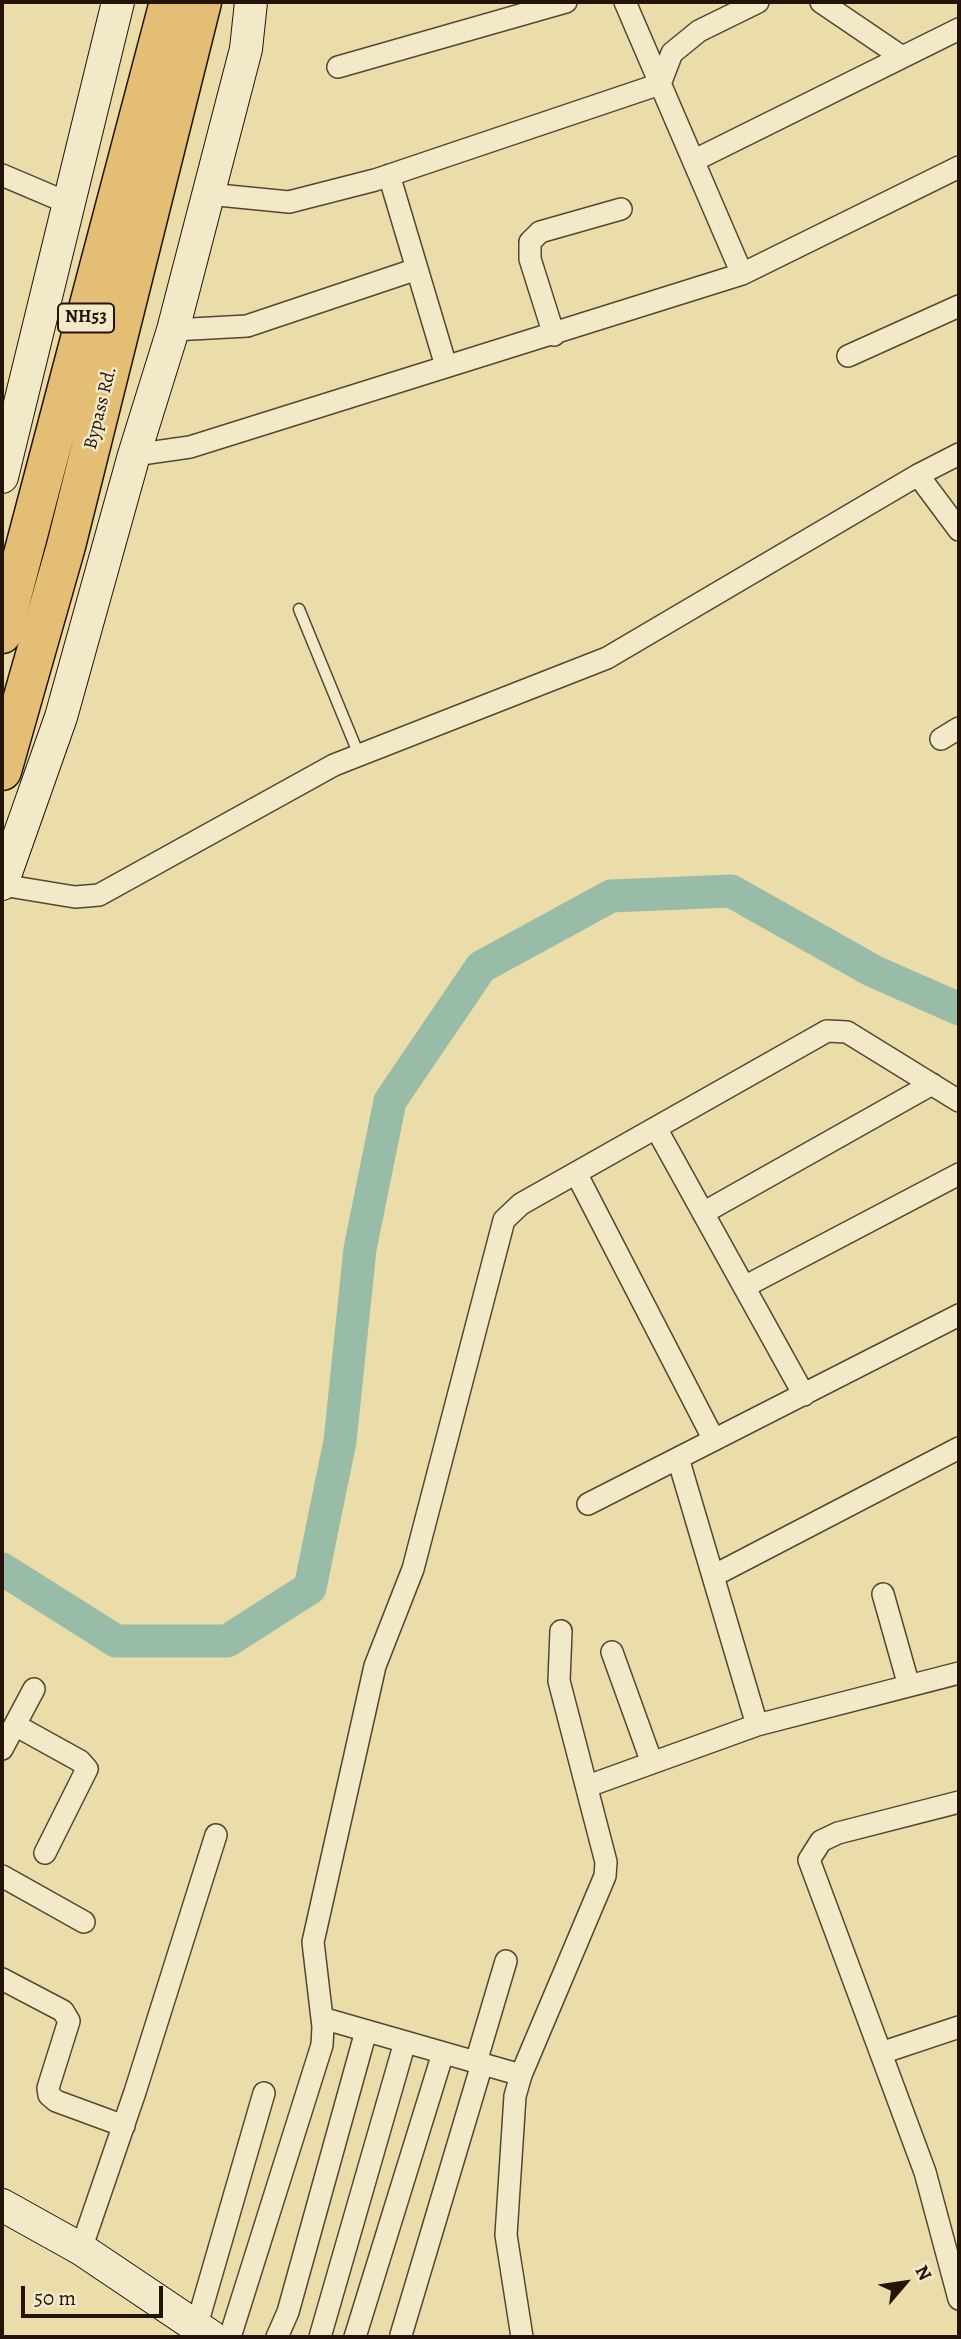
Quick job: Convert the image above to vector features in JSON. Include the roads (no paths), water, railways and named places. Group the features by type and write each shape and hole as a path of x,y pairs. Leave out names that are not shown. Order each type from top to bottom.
{"highway":[{"name":"Bypass Rd.","path":"2,634 169,2"},
{"name":"Bypass Rd.","path":"2,771 66,546 202,2"},
{"path":"30,531 66,546"}],"street":[{"path":"2,477 118,2"},
{"path":"251,2 246,49 173,330 134,454 61,717 2,885 75,897 99,895 334,765 607,658 918,475 959,454"},
{"path":"338,67 566,2"},
{"path":"625,2 742,274"},
{"path":"660,84 672,53 699,31 758,2"},
{"path":"821,2 902,57"},
{"path":"695,160 959,29"},
{"path":"208,194 289,202 389,175 660,84"},
{"path":"134,454 190,447 742,274 959,167"},
{"path":"2,175 68,203"},
{"path":"389,175 446,366"},
{"path":"554,335 530,259 530,242 540,232 621,209"},
{"path":"173,330 247,326 417,269"},
{"path":"848,356 959,306"},
{"path":"918,475 959,530"},
{"path":"230,2337 322,2045 322,2018 313,1942 374,1666 413,1569 504,1220 511,1210 827,1031 847,1032 959,1101"},
{"path":"703,1213 932,1084"},
{"path":"656,1128 804,1395"},
{"path":"576,1173 714,1440"},
{"path":"744,1287 959,1174"},
{"path":"588,1504 959,1315"},
{"path":"713,1576 959,1448"},
{"path":"678,1458 757,1726"},
{"path":"883,1594 909,1686"},
{"path":"522,2337 509,2263 505,2208 512,2116 521,2075 605,1876 604,1846 559,1681 561,1631"},
{"path":"612,1652 652,1763"},
{"path":"588,1786 757,1726 959,1674"},
{"path":"2,1749 34,1689"},
{"path":"15,1725 80,1762 87,1769 45,1853"},
{"path":"959,1802 838,1833 821,1841 809,1860 925,2172 959,2297"},
{"path":"64,2239 124,2126 216,1835"},
{"path":"2,1876 84,1923"},
{"path":"401,2335 506,1961"},
{"path":"2,1979 63,2011 69,2021 48,2088 49,2095 56,2101 124,2126"},
{"path":"322,2018 521,2075"},
{"path":"881,2053 959,2027"},
{"path":"276,2337 288,2312 366,2031"},
{"path":"320,2337 405,2042"},
{"path":"355,2337 443,2053"},
{"path":"2,2205 64,2239 204,2333 264,2093"}],"lane":[{"path":"299,609 359,755"}],"waterway":[{"path":"2,1569 116,1641 227,1641 310,1588 340,1441 360,1249 390,1101 481,967 611,896 731,891 873,971 959,1009"}]}
